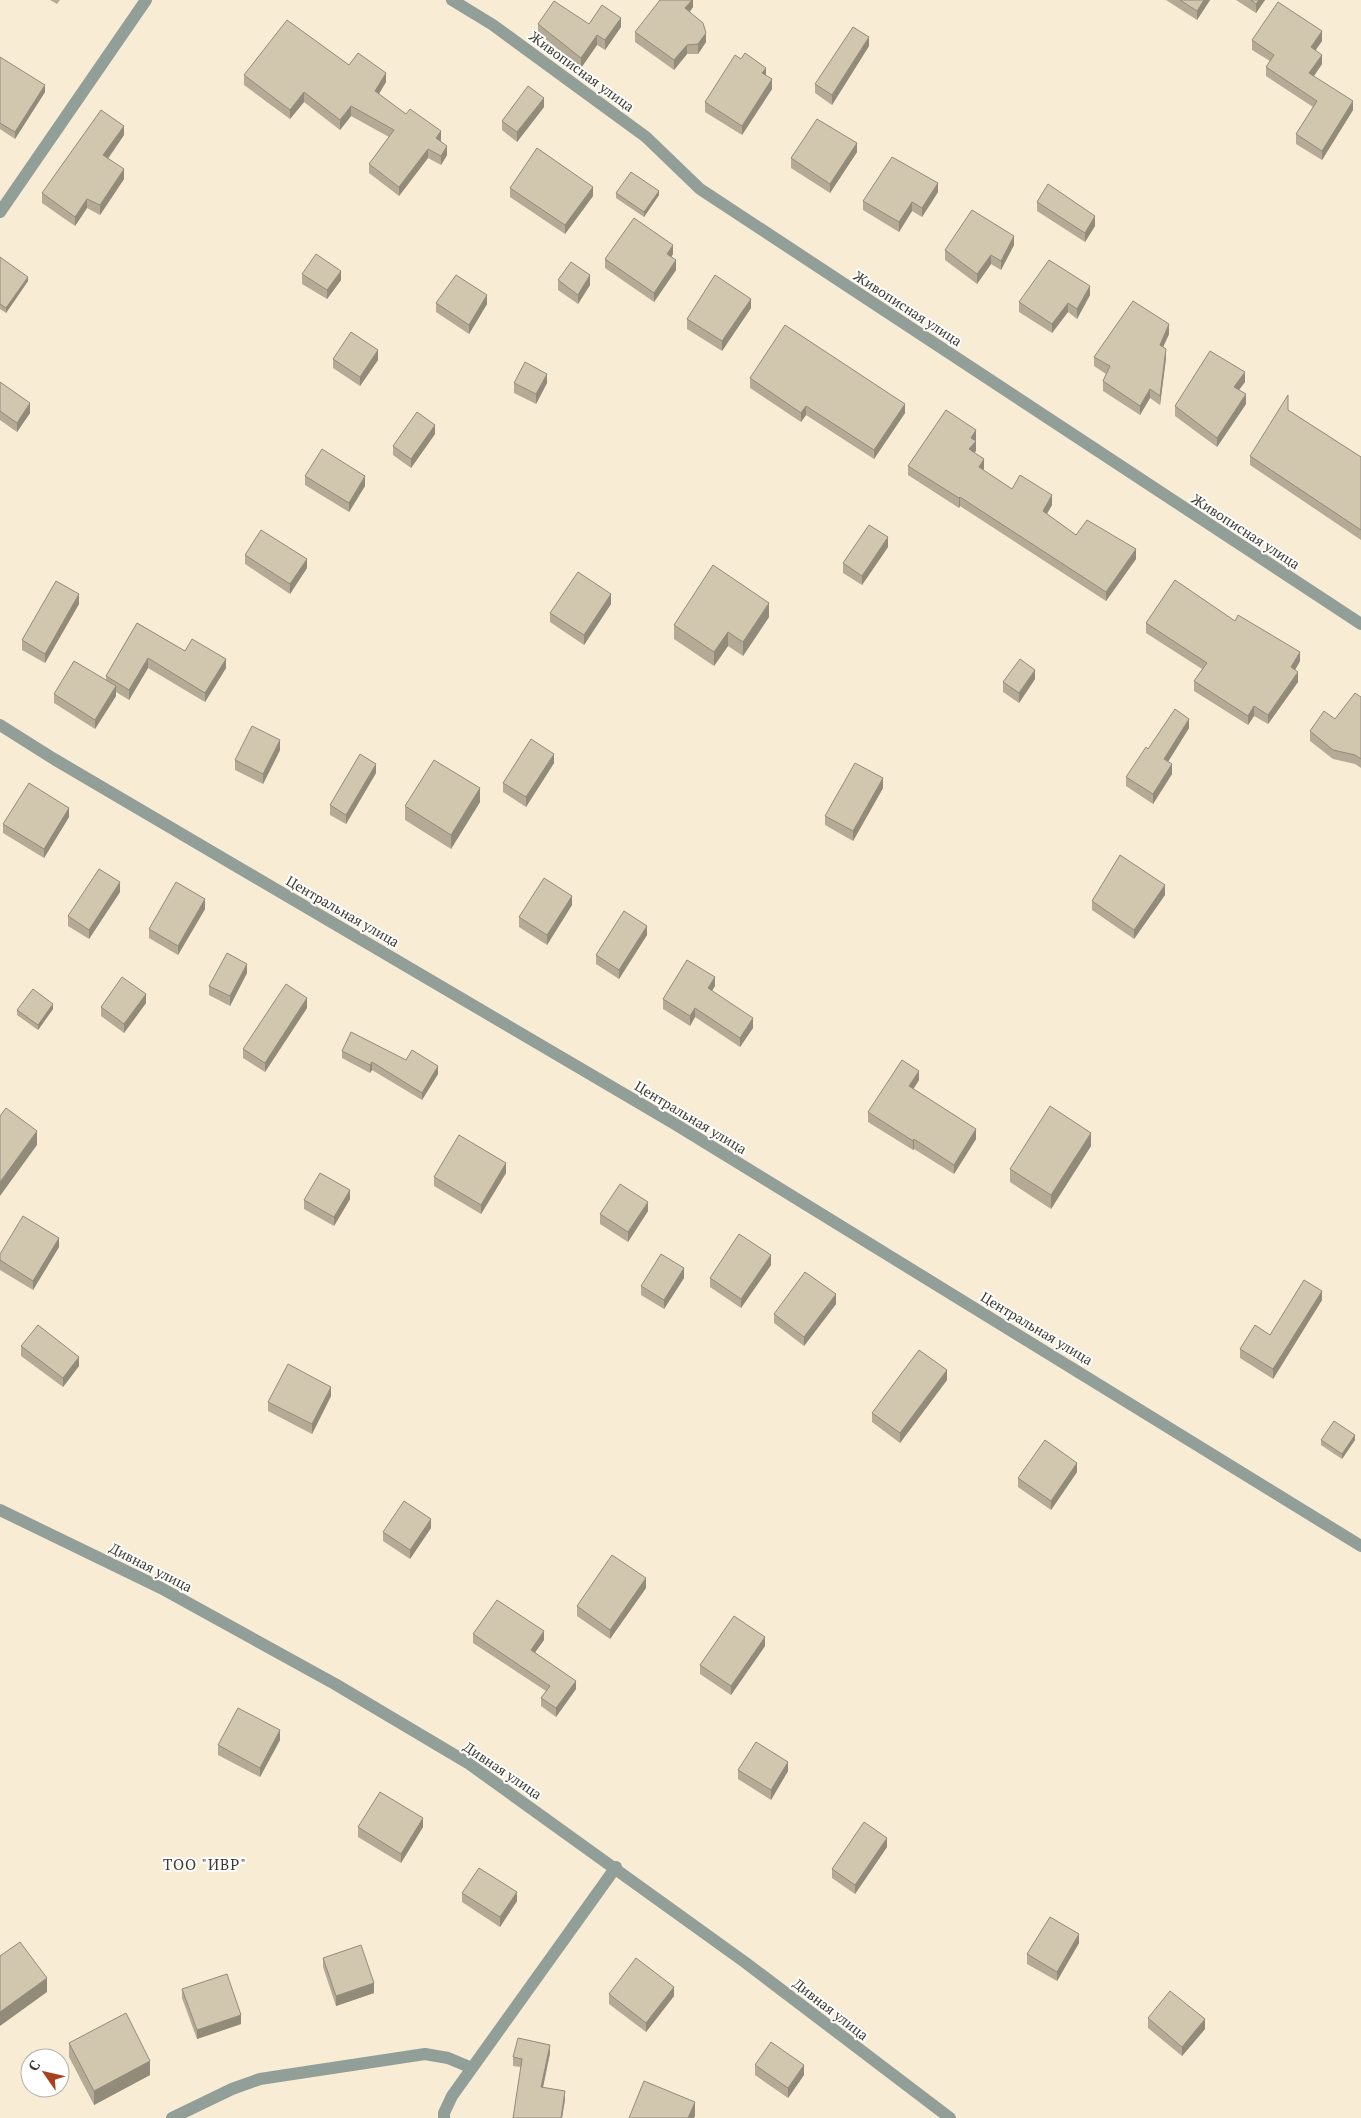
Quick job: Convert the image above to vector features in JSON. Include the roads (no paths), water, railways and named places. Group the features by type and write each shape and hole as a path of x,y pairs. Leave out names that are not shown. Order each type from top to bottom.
{"street":[{"path":"0,212 146,0"},
{"name":"Живописная улица","path":"452,0 493,25 646,137 700,189 1361,624"},
{"name":"Центральная улица","path":"0,725 54,759 684,1130 1361,1546"},
{"name":"Дивная улица","path":"0,1510 161,1588 336,1684 468,1763 616,1867 950,2118"},
{"path":"444,2118 444,2113 452,2096 616,1867"},
{"path":"172,2118 232,2089 260,2079 425,2054 448,2058 472,2068"}],"district":[{"name":"ТОО \"ИВР\"","path":"205,1864"}]}
